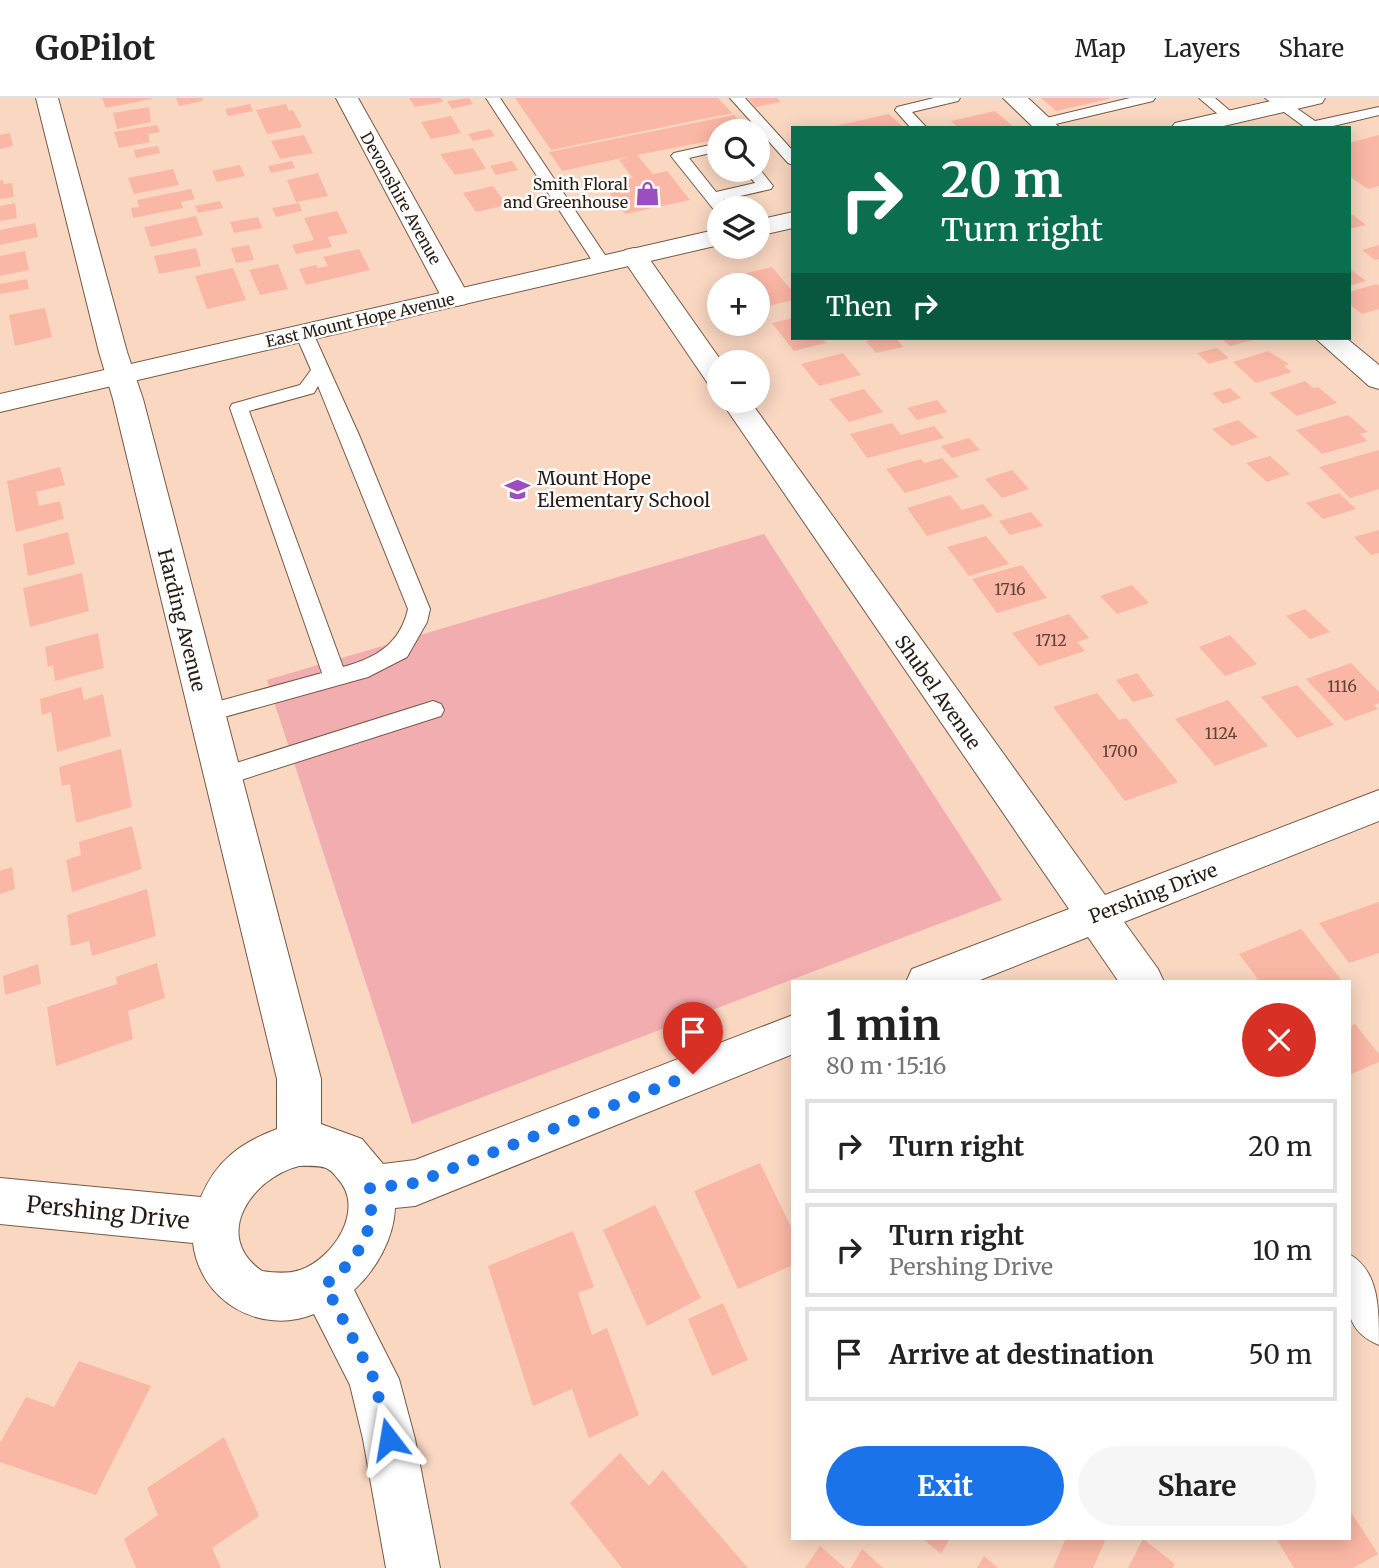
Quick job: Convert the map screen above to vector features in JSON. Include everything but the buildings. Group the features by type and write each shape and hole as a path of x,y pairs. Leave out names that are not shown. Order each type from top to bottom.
{"street":[{"name":"Harding Avenue","path":"47,98 299,1079 299,1144"},
{"name":"Devonshire Avenue","path":"346,98 456,298"},
{"path":"1014,98 1046,125"},
{"path":"1192,126 1277,102 1314,98"},
{"path":"770,225 791,220"},
{"name":"East Mount Hope Avenue","path":"0,403 707,240"},
{"path":"634,256 707,362"},
{"path":"1331,340 1379,380"},
{"name":"Shubel Avenue","path":"742,413 1142,980"},
{"name":"Pershing Drive","path":"932,980 1379,805"},
{"path":"370,1188 415,1183 791,1035"},
{"path":"299,1144 323,1146 344,1153 361,1169 370,1188 373,1209 369,1230 359,1251 344,1270 325,1285 297,1296 269,1297 245,1289 226,1272 216,1249 215,1223 223,1199 236,1178 255,1162 276,1150 299,1144"},
{"name":"Pershing Drive","path":"0,1200 215,1223"},
{"path":"1351,1281 1379,1321"},
{"path":"325,1285 374,1379 389,1439 413,1568"}],"lane":[{"path":"493,98 603,264"},
{"path":"737,98 791,158"},
{"path":"918,126 902,110 953,98"},
{"path":"1046,125 1148,98"},
{"path":"1206,98 1230,117"},
{"path":"1277,102 1309,126"},
{"path":"1314,126 1379,111"},
{"path":"707,150 679,156 711,196"},
{"path":"737,196 765,186 762,182"},
{"path":"206,713 360,671 399,651 416,622 419,609 304,333"},
{"path":"320,370 307,389 239,408 335,677"},
{"path":"222,777 433,710"}],"shaded area":[{"path":"764,534 1002,900 412,1124 267,680"}],"place":[{"name":"Smith Floral and Greenhouse","path":"648,193"},
{"name":"Mount Hope Elementary School","path":"517,489"}],"route":[{"path":"389,1439 374,1379 325,1285 344,1270 359,1251 369,1230 373,1209 370,1188 415,1183 693,1074"}]}
